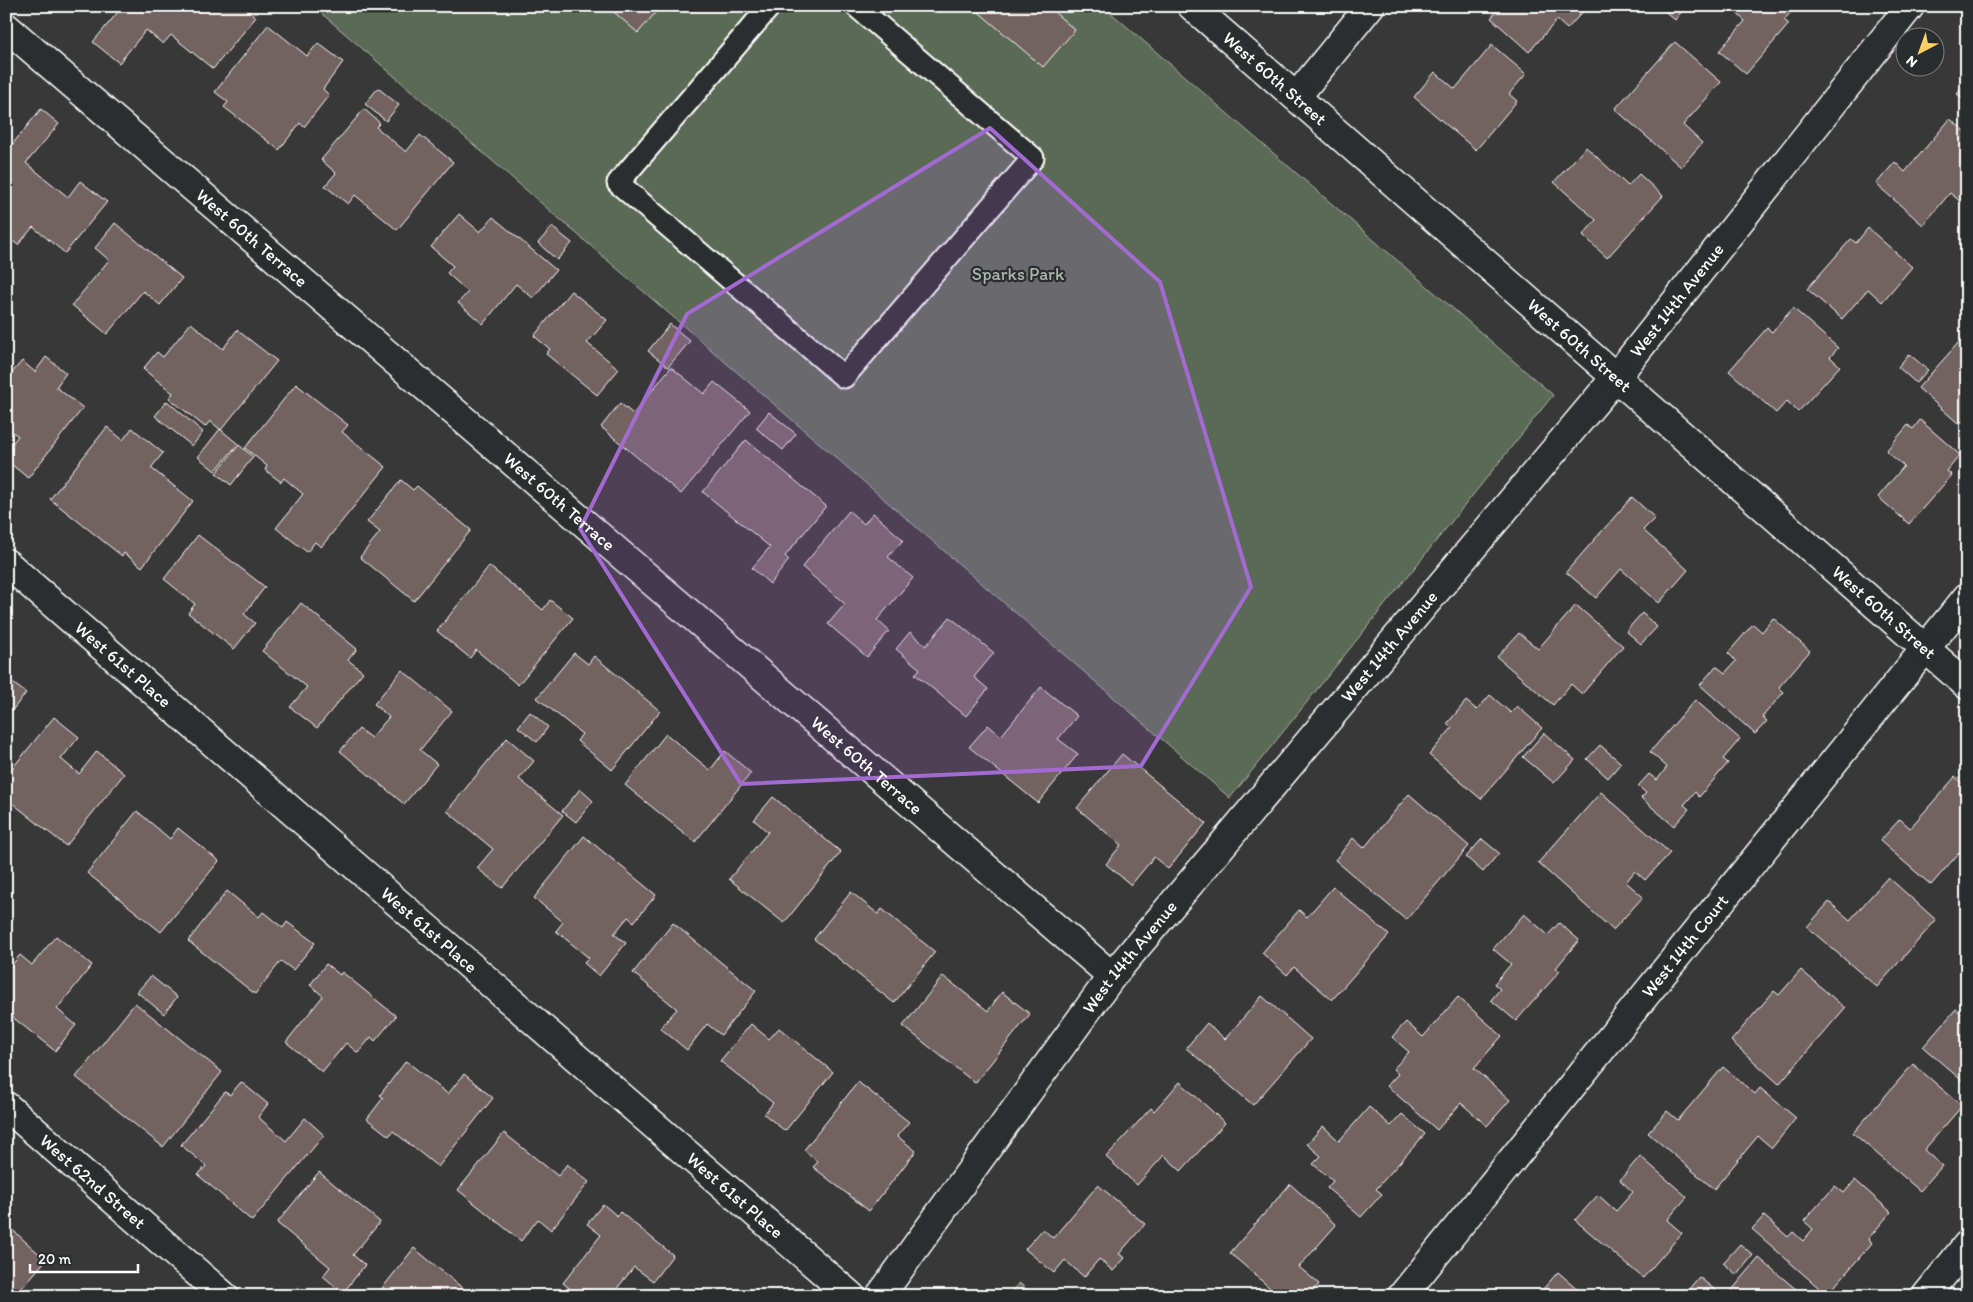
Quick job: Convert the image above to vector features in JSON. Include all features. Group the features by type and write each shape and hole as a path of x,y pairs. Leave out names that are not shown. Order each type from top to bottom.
{"street":[{"name":"West 60th Street","path":"1192,6 1967,685"},
{"path":"1297,96 1370,6"},
{"name":"West 14th Avenue","path":"880,1296 1112,976 1616,377 1910,6"},
{"name":"West 60th Terrace","path":"6,27 1112,976"},
{"name":"West 61st Place","path":"6,563 851,1296"},
{"name":"West 14th Court","path":"1402,1296 1967,597"},
{"name":"West 62nd Street","path":"6,1106 224,1296"},
{"path":"1926,1296 1967,1245"}],"lane":[{"path":"770,6 618,183 844,377 1032,158 856,6"}],"highlighted area":[{"path":"990,128 1160,282 1251,587 1141,766 741,784 580,529 687,314"}],"green space":[{"name":"Sparks Park","path":"313,6 1103,6 1553,395 1230,798"}],"building":[{"path":"123,6 135,6 144,14 149,9 145,6 243,6 256,17 213,69 171,35 163,44 146,30 119,63 93,42"},
{"path":"607,6 661,6 638,33"},
{"path":"976,6 1047,6 1075,30 1043,67 974,8"},
{"path":"1501,6 1588,6 1567,29 1557,20 1529,52 1491,18"},
{"path":"1659,6 1686,6 1675,20"},
{"path":"1729,6 1796,6 1784,20 1789,24 1746,74 1719,51 1745,21"},
{"path":"268,25 307,56 318,43 343,62 323,89 329,95 304,127 300,123 279,150 224,107 228,102 215,92"},
{"path":"1675,42 1721,82 1683,125 1702,143 1681,167 1615,109"},
{"path":"1492,45 1526,74 1509,94 1517,101 1476,150 1414,97 1435,72 1455,89"},
{"path":"1967,82 1967,102 1957,94"},
{"path":"378,88 399,105 386,121 365,104"},
{"path":"41,109 59,124 26,163 68,197 80,181 107,202 65,253 33,227 18,245 6,236 6,163 8,161 6,159 6,152"},
{"path":"364,109 380,123 376,127 406,152 420,135 453,162 397,230 355,195 348,204 325,186 336,173 321,160"},
{"path":"1950,119 1967,133 1967,207 1950,193 1923,225 1876,184 1895,162 1905,172"},
{"path":"1586,147 1628,186 1639,174 1663,196 1607,258 1583,235 1596,220 1554,182"},
{"path":"459,214 480,232 493,217 556,270 533,298 516,284 483,324 458,303 468,292 447,273 453,266 431,247"},
{"path":"115,223 182,278 160,305 143,291 107,334 72,305 109,260 95,248"},
{"path":"552,227 572,243 557,260 538,243"},
{"path":"1868,228 1912,267 1882,302 1868,289 1842,319 1807,289 1851,239 1856,243"},
{"path":"571,291 607,320 587,343 619,369 597,395 546,354 550,349 534,336"},
{"path":"1793,308 1838,348 1830,357 1840,366 1798,412 1787,401 1776,413 1729,371 1767,328 1772,332"},
{"path":"191,323 223,349 237,330 277,361 221,430 210,421 205,427 169,398 173,393 143,369 157,352 163,357"},
{"path":"670,324 690,341 668,367 648,351"},
{"path":"1967,333 1967,425 1962,421 1959,424 1918,388"},
{"path":"1909,354 1928,370 1916,383 1898,367"},
{"path":"46,357 66,373 56,387 83,408 28,478 6,460 6,451 18,436 6,427 6,372 10,375 22,361 35,372"},
{"path":"671,367 704,394 714,382 750,411 681,494 601,427 620,403 633,414"},
{"path":"296,384 348,425 342,432 386,467 321,547 315,542 307,552 276,528 303,494 284,478 281,482 265,470 267,466 245,448"},
{"path":"167,401 203,432 192,446 155,416"},
{"path":"769,412 796,434 783,450 756,428"},
{"path":"1920,420 1960,455 1947,471 1952,475 1909,524 1878,497 1904,466 1886,451 1908,425 1913,429"},
{"path":"107,427 123,440 132,428 163,453 151,468 193,501 142,567 124,553 122,556 50,499"},
{"path":"220,429 238,444 215,471 198,457"},
{"path":"746,440 826,506 785,556 789,560 770,584 752,568 770,547 703,492"},
{"path":"239,445 253,457 231,485 216,473"},
{"path":"401,480 413,490 417,486 471,530 414,601 360,557 380,532 367,522"},
{"path":"1632,497 1655,518 1643,530 1688,570 1659,603 1621,569 1596,598 1566,572"},
{"path":"849,511 864,524 873,513 903,540 888,557 913,578 877,620 889,631 867,657 828,624 845,604 802,567"},
{"path":"198,535 265,587 244,614 255,623 234,649 188,613 195,604 164,579"},
{"path":"489,566 543,610 550,600 573,618 518,685 476,650 470,658 437,631"},
{"path":"301,603 357,649 348,660 363,672 317,728 290,707 307,687 262,651"},
{"path":"1576,605 1623,646 1582,694 1571,684 1553,705 1497,657 1519,633 1538,649"},
{"path":"1642,613 1657,627 1641,644 1626,631"},
{"path":"950,617 994,653 974,677 988,689 966,716 915,674 920,669 896,649 910,632 926,646"},
{"path":"1773,618 1810,651 1779,687 1784,692 1762,717 1767,721 1755,734 1700,685 1716,666 1725,673 1736,661 1728,653 1753,624 1762,632"},
{"path":"574,653 588,664 594,656 660,711 612,770 577,741 582,734 537,698"},
{"path":"402,670 452,711 420,750 437,764 404,804 340,751 359,729 371,738 389,717 374,704"},
{"path":"6,678 26,693 6,718"},
{"path":"1041,687 1077,716 1058,739 1078,754 1038,803 969,747 988,725 1001,736"},
{"path":"1490,695 1511,713 1517,706 1542,728 1481,799 1429,755 1452,728 1447,724 1466,701 1477,710"},
{"path":"1695,700 1740,739 1723,759 1728,763 1699,797 1695,792 1684,805 1689,809 1674,826 1641,798 1646,793 1638,786 1649,774 1657,780 1667,767 1650,752"},
{"path":"530,712 548,727 537,742 518,727"},
{"path":"54,717 79,737 61,759 79,774 97,751 124,774 66,846 6,798 6,776"},
{"path":"1544,733 1575,760 1554,783 1523,757"},
{"path":"666,734 710,770 725,751 751,773 695,842 625,785"},
{"path":"507,738 534,761 519,779 563,815 502,888 477,868 493,849 447,811"},
{"path":"1600,745 1621,763 1608,778 1587,759"},
{"path":"1122,754 1206,823 1168,869 1154,857 1131,885 1106,864 1121,845 1077,808"},
{"path":"1955,777 1967,787 1967,854 1964,857 1959,853 1931,885 1880,841 1900,819 1910,828"},
{"path":"580,789 593,801 576,822 562,811"},
{"path":"1601,792 1670,853 1645,880 1635,871 1626,882 1643,897 1613,930 1538,863"},
{"path":"1409,794 1469,846 1406,920 1335,860 1353,838 1364,848"},
{"path":"773,797 841,852 784,923 729,879 768,832 754,820"},
{"path":"137,811 170,839 178,828 219,861 161,932 87,873"},
{"path":"584,836 656,895 634,922 628,917 614,934 626,943 599,976 584,963 589,958 556,931 563,922 534,898"},
{"path":"1482,839 1499,853 1483,872 1466,857"},
{"path":"1888,877 1936,920 1877,987 1807,927 1829,902 1850,920"},
{"path":"1333,887 1389,935 1332,1000 1294,967 1287,975 1262,953 1299,910 1307,917"},
{"path":"227,891 259,917 263,912 283,928 287,922 315,943 293,970 281,961 255,994 188,941"},
{"path":"851,892 878,914 882,909 935,952 894,1003 814,939"},
{"path":"1524,914 1548,935 1559,923 1579,940 1556,968 1560,971 1516,1021 1491,1000 1500,989 1494,984 1511,964 1493,949"},
{"path":"673,923 756,991 721,1035 707,1024 687,1050 660,1028 677,1009 633,973"},
{"path":"56,936 92,965 57,1009 76,1025 55,1051 6,1012 6,972 20,955 32,965"},
{"path":"326,964 340,975 342,972 396,1016 375,1041 371,1037 358,1053 346,1043 322,1072 286,1042 323,996 310,985"},
{"path":"1801,970 1845,1008 1779,1084 1731,1041 1774,991 1779,995"},
{"path":"151,976 177,997 164,1014 137,992"},
{"path":"943,976 988,1011 1002,992 1030,1014 975,1083 903,1026"},
{"path":"1262,996 1311,1039 1253,1105 1186,1048 1207,1023 1225,1039"},
{"path":"1458,997 1502,1036 1474,1068 1510,1100 1487,1126 1461,1103 1437,1130 1387,1086 1398,1074 1393,1069 1409,1052 1392,1037 1406,1022 1423,1037"},
{"path":"135,1003 222,1072 163,1147 76,1077"},
{"path":"1956,1009 1967,1018 1967,1085 1923,1047"},
{"path":"751,1024 769,1039 779,1028 833,1072 785,1131 764,1114 773,1103 720,1061"},
{"path":"406,1061 448,1094 464,1074 493,1098 438,1167 393,1131 389,1136 367,1119 383,1098 380,1095"},
{"path":"1913,1064 1962,1106 1924,1150 1942,1166 1920,1191 1853,1133"},
{"path":"1723,1067 1755,1094 1760,1088 1796,1118 1772,1148 1758,1136 1714,1189 1648,1133 1667,1111 1678,1120"},
{"path":"241,1082 268,1104 258,1117 286,1141 305,1118 324,1135 252,1221 198,1175 206,1166 181,1145 225,1092 230,1095"},
{"path":"858,1082 909,1122 897,1136 916,1151 869,1211 813,1167 818,1162 804,1150"},
{"path":"1180,1082 1225,1123 1181,1171 1164,1155 1137,1185 1106,1157 1151,1108 1154,1111"},
{"path":"1369,1107 1391,1126 1402,1114 1425,1134 1376,1189 1382,1194 1361,1217 1327,1188 1333,1181 1313,1164 1321,1156 1307,1144 1323,1126 1339,1141"},
{"path":"504,1133 558,1176 567,1164 589,1182 551,1230 538,1219 521,1241 458,1190"},
{"path":"1640,1156 1687,1197 1667,1220 1682,1233 1643,1278 1575,1220 1598,1195 1616,1211 1633,1192 1620,1180"},
{"path":"319,1172 380,1222 353,1255 365,1265 343,1293 323,1276 330,1267 277,1223"},
{"path":"1855,1180 1891,1212 1868,1239 1872,1243 1827,1295 1752,1229 1764,1216 1788,1237 1793,1232 1803,1241 1813,1229 1804,1221 1835,1186 1844,1193"},
{"path":"1290,1184 1336,1225 1299,1267 1319,1284 1309,1296 1279,1296 1230,1253"},
{"path":"1098,1185 1145,1224 1119,1254 1125,1258 1113,1271 1099,1259 1084,1277 1065,1260 1054,1273 1025,1249 1043,1229 1053,1238"},
{"path":"603,1204 617,1216 620,1212 673,1255 653,1281 634,1267 611,1296 579,1296 563,1283 601,1235 587,1224"},
{"path":"6,1224 46,1260 15,1296 6,1296"},
{"path":"1740,1244 1753,1255 1737,1275 1723,1263"},
{"path":"414,1248 466,1291 462,1296 376,1296"},
{"path":"1759,1258 1804,1296 1727,1296"},
{"path":"1558,1272 1580,1291 1585,1296 1537,1296"},
{"path":"1699,1277 1720,1294 1719,1296 1683,1296"},
{"path":"1019,1283 1034,1296 1008,1296"}]}
